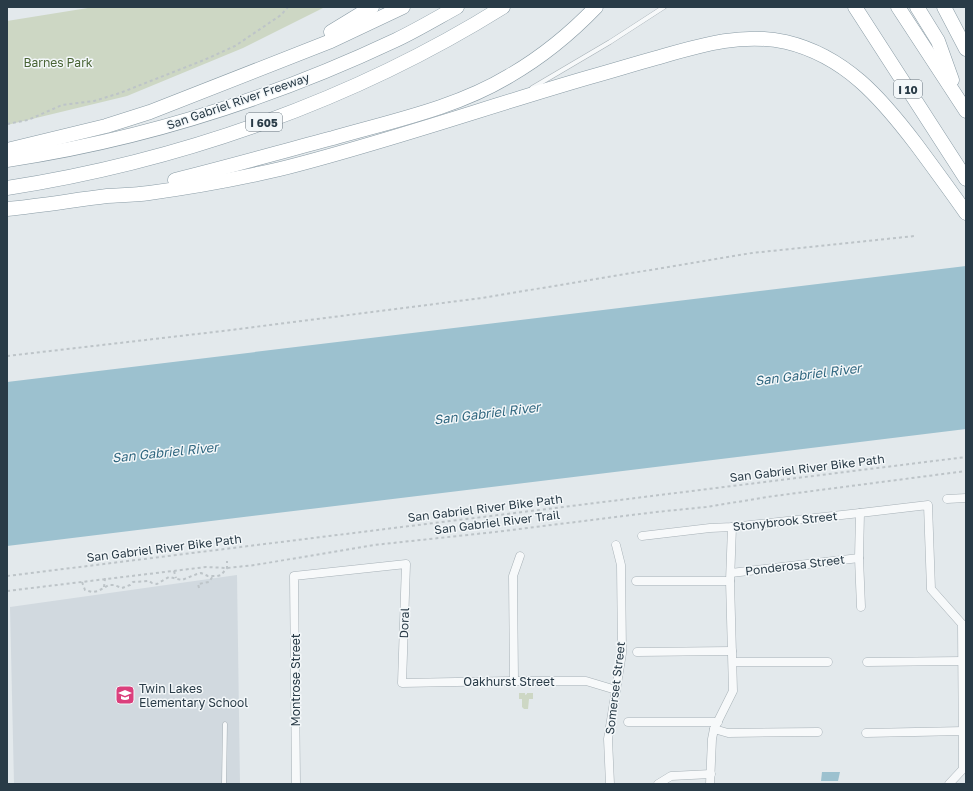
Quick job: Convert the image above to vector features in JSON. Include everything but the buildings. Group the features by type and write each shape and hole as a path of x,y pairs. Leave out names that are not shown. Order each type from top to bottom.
{"highway":[{"path":"280,60 322,38 372,7"},
{"path":"7,150 93,130 143,114 330,41 403,7"},
{"name":"San Gabriel River Freeway","path":"7,160 36,156 123,137 188,120 268,94 335,67 390,42 457,7"},
{"name":"I 605","path":"7,188 48,182 133,164 200,144 278,117 347,89 416,56 503,7"},
{"path":"107,196 219,169 406,118 448,104 490,87 528,65 558,43 596,7"},
{"name":"I 10","path":"855,7 963,175"},
{"path":"898,7 962,105"},
{"path":"917,7 938,41 962,105"},
{"path":"944,7 966,49"},
{"path":"7,209 107,196 147,193 237,178 279,169 376,142 509,101 706,44 750,39 786,42 812,51 840,66 861,81 878,97 900,122 966,213"}],"street":[{"path":"947,499 966,498"},
{"name":"Stonybrook Street","path":"642,536 928,505 932,589 962,624 963,661"},
{"path":"860,513 859,558 861,607"},
{"path":"710,784 712,739 716,726 733,691 730,577 732,527"},
{"name":"Somerset Street","path":"610,784 608,739 622,653 621,565 616,545"},
{"path":"514,681 512,576 520,556"},
{"name":"Ponderosa Street","path":"636,581 730,577 859,558"},
{"name":"Doral","path":"294,576 406,564 402,682"},
{"name":"Montrose Street","path":"294,576 296,784"},
{"path":"637,652 732,651"},
{"path":"867,662 963,661 963,769 949,784"},
{"path":"732,662 828,662"},
{"name":"Oakhurst Street","path":"402,682 586,681 616,690"},
{"path":"628,722 716,726 728,733 818,732"},
{"path":"866,733 964,731"},
{"path":"658,784 671,776 710,774"}],"lane":[{"path":"509,101 604,45 664,7"},
{"path":"224,784 225,724"}],"path":[{"path":"7,124 28,120 62,105 94,101 120,93 197,63 235,46 281,15 288,7"},
{"path":"7,356 223,331 482,298 752,253 915,236"},
{"name":"San Gabriel River Bike Path","path":"7,576 966,458"},
{"name":"San Gabriel River Trail","path":"7,591 212,566 227,568 255,565 374,545 706,507 758,498 966,471"},
{"path":"82,581 87,592 98,591 104,587 114,585 122,588 133,582 149,581 157,584 167,578 185,580 194,574 213,576 221,575 227,568 227,561"},
{"path":"197,568 197,574"},
{"path":"174,570 176,578"},
{"path":"199,588 198,584 209,582 213,576"},
{"path":"104,587 105,578"}],"shaded area":[{"name":"Twin Lakes Elementary School","path":"237,575 240,784 14,784 10,607"}],"green space":[{"name":"Barnes Park","path":"94,7 325,7 243,48 127,96 7,125 7,21"},
{"path":"519,693 525,693 525,695 527,693 533,693 533,699 529,699 528,709 524,709 522,707 522,699 519,699"}],"water":[{"name":"San Gabriel River","path":"966,266 966,429 7,546 7,382"},
{"path":"822,772 840,772 838,781 821,781"}],"place":[{"name":"Twin Lakes Elementary School","path":"125,695"}]}
